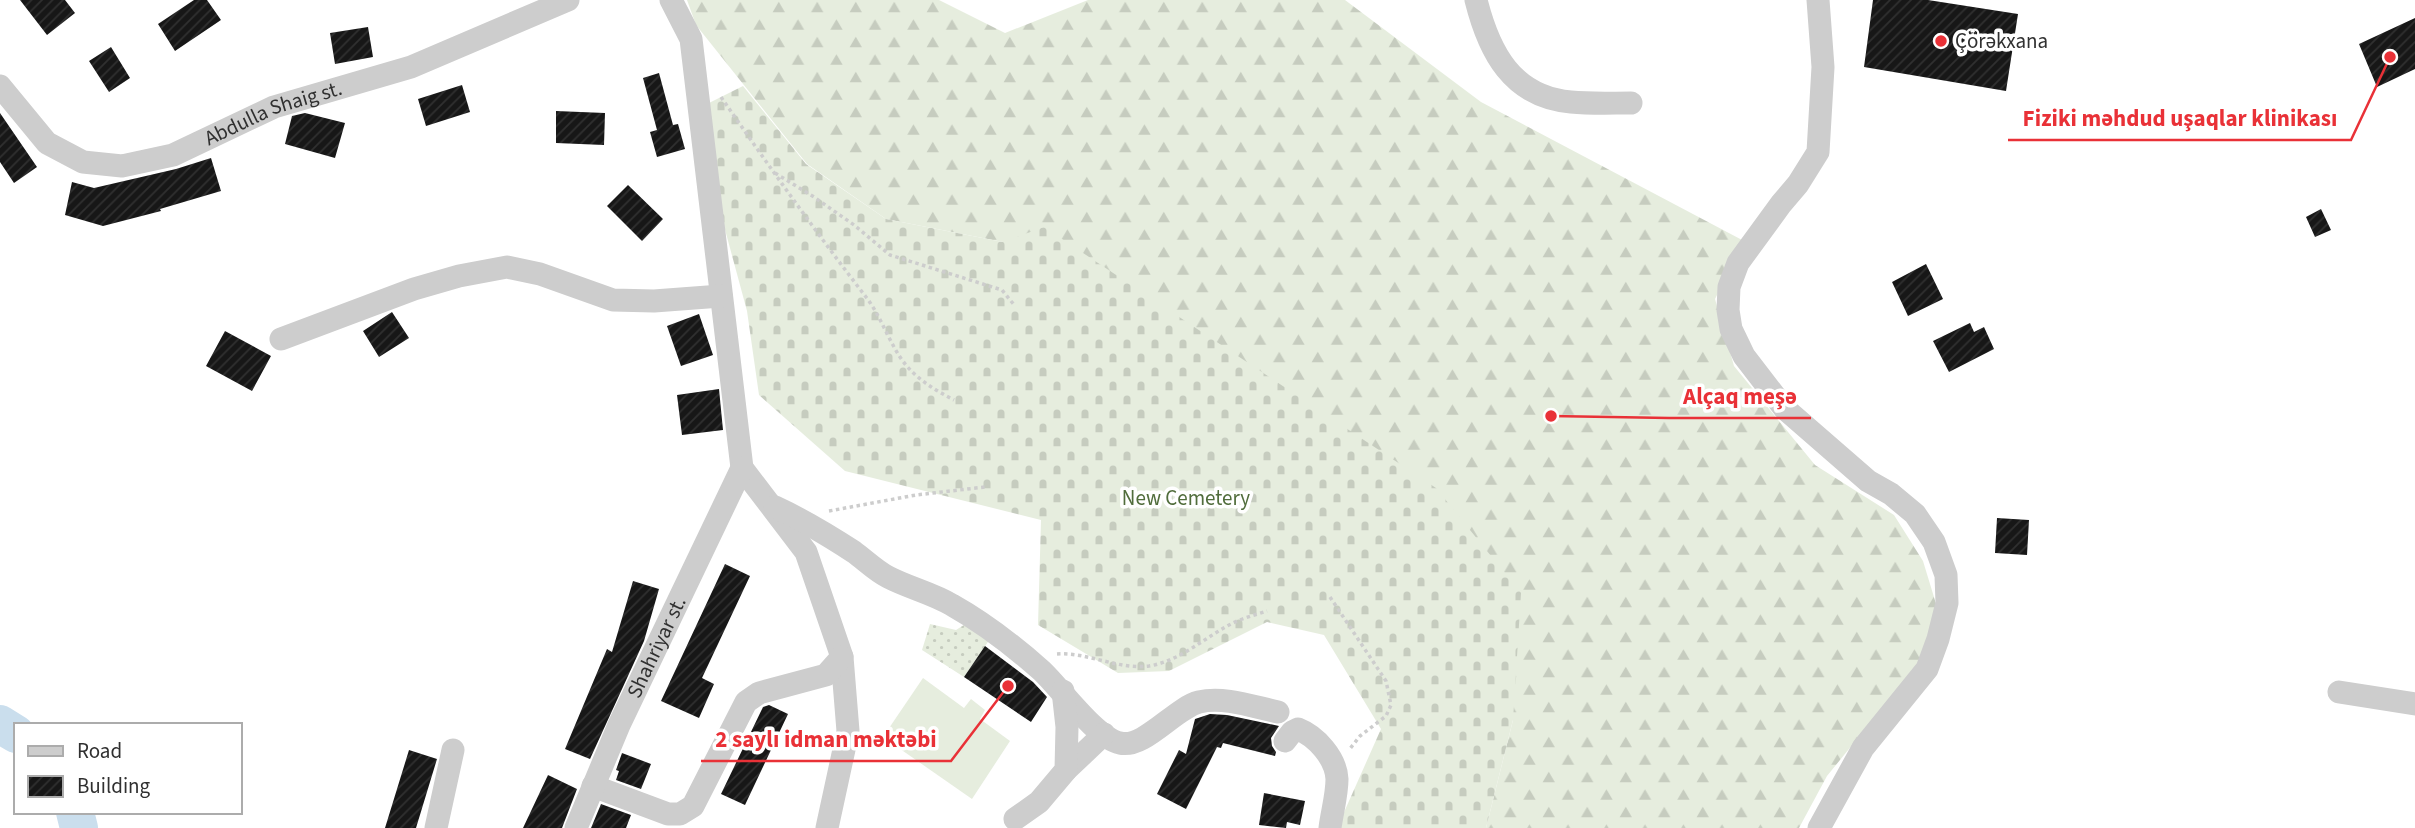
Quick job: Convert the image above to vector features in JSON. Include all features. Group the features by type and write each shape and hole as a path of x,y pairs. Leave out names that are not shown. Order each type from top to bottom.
{"street":[{"name":"Abdulla Shaig st.","path":"0,86 47,143 83,162 122,166 173,155 274,107 411,67 568,0"},
{"path":"652,0 691,39"},
{"path":"671,0 691,39 743,468 806,552 842,657 848,731 827,828"},
{"path":"1476,0 1487,40 1513,78 1544,97 1570,102 1631,103"},
{"path":"1818,0 1823,67 1818,152 1798,184 1738,263 1729,287 1731,329 1744,356 1784,408 1868,481 1891,494 1915,513 1934,541 1946,575 1947,603 1927,669 1863,748 1819,828"},
{"path":"281,339 414,289 459,276 507,267 540,274 613,300 654,301 721,296"},
{"name":"Shahriyar st.","path":"576,828 619,725 743,468"},
{"path":"769,504 810,524 887,577 950,604 968,615 1027,660 1063,691 1082,714 1104,734 1119,743 1128,743 1151,732 1183,708 1201,702 1232,702 1278,712"},
{"path":"593,786 668,814 680,814 693,806 747,702 760,694 827,675 842,657"},
{"path":"1063,691 1067,727 1066,770"},
{"path":"2339,692 2415,704"},
{"path":"1285,741 1298,729 1310,734 1324,749 1334,768 1337,779 1330,828"},
{"path":"1015,819 1039,802 1066,770 1104,734"},
{"path":"436,828 453,750"}],"path":[{"path":"715,88 867,299 887,330 900,358 930,387 954,400"},
{"path":"773,172 854,225 890,255 1002,290 1015,306"},
{"path":"810,524 828,511 916,495 985,487"},
{"path":"1330,597 1386,681 1391,705 1386,716 1360,736 1334,768"},
{"path":"1027,660 1067,653 1129,666 1148,666 1186,651 1232,623 1267,611"}],"green space":[{"path":"687,0 939,0 1005,33 1088,0 1345,0 1481,102 1744,241 1715,299 1734,366 1815,465 1894,515 1923,561 1937,607 1922,659 1827,776 1799,828 1486,828 1513,720 1003,242 886,219 807,164 696,25"},
{"name":"New Cemetery","path":"743,86 806,164 886,219 1003,242 1044,227 1436,488 1521,593 1513,720 1486,828 1337,828 1381,729 1324,635 1267,622 1169,671 1118,673 1038,625 1041,520 845,471 759,395 747,311 693,111"},
{"path":"967,623 990,639 964,677 922,650 930,624 956,630"},
{"path":"923,678 964,708 971,699 985,710 980,719 1010,741 972,799 883,737"}],"building":[{"path":"20,0 65,0 75,13 47,35"},
{"path":"194,0 207,0 221,20 175,51 158,24"},
{"name":"Çörəkxana","path":"1873,0 1928,0 2018,14 2006,91 1864,67"},
{"path":"2415,18 2415,69 2377,87 2359,44"},
{"path":"368,27 373,57 335,64 330,33"},
{"path":"111,47 130,78 109,92 89,61"},
{"path":"659,73 673,125 678,124 685,149 657,157 650,132 657,130 643,78"},
{"path":"462,85 470,112 426,126 418,99"},
{"path":"556,111 605,113 604,145 556,143"},
{"path":"0,113 37,167 14,183 0,162"},
{"path":"305,113 345,123 335,158 285,144 292,116"},
{"path":"211,158 221,191 160,209 161,211 103,226 65,215 72,182 94,188"},
{"path":"628,185 663,219 642,241 607,206"},
{"path":"2321,209 2331,230 2315,237 2306,217"},
{"path":"1926,264 1943,299 1908,316 1892,282"},
{"path":"392,312 409,338 379,357 363,331"},
{"path":"699,314 713,355 681,366 667,326"},
{"path":"1970,323 1974,332 1984,327 1994,349 1949,372 1933,341"},
{"path":"225,331 271,356 252,391 206,366"},
{"path":"719,389 723,430 682,435 677,395"},
{"path":"1997,518 2029,520 2027,555 1995,553"},
{"path":"725,564 750,576 702,678 714,684 699,718 661,701"},
{"path":"633,581 659,589 644,641 590,759 565,749 607,649 612,652"},
{"path":"985,646 1033,682 1047,697 1031,722 964,677"},
{"path":"769,705 788,714 745,805 721,794 763,707"},
{"path":"1210,714 1279,726 1271,738 1275,756 1223,743 1221,748 1217,747 1186,809 1157,794 1179,750 1186,754 1195,719"},
{"path":"409,750 437,759 416,828 385,828"},
{"path":"622,753 651,764 641,789 616,780 619,771 616,770"},
{"path":"548,775 577,789 562,828 523,828"},
{"path":"1264,793 1305,801 1300,825 1287,822 1286,828 1259,825"},
{"path":"601,804 631,815 626,828 591,828"}],"waterway":[{"path":"0,724 14,733"},
{"path":"76,814 79,828"}],"place":[{"name":"Çörəkxana","path":"1941,41"},
{"name":"Fiziki məhdud uşaqlar klinikası","path":"2390,57"},
{"name":"Alçaq meşə","path":"1551,416"},
{"name":"2 saylı idman məktəbi","path":"1008,686"}]}
